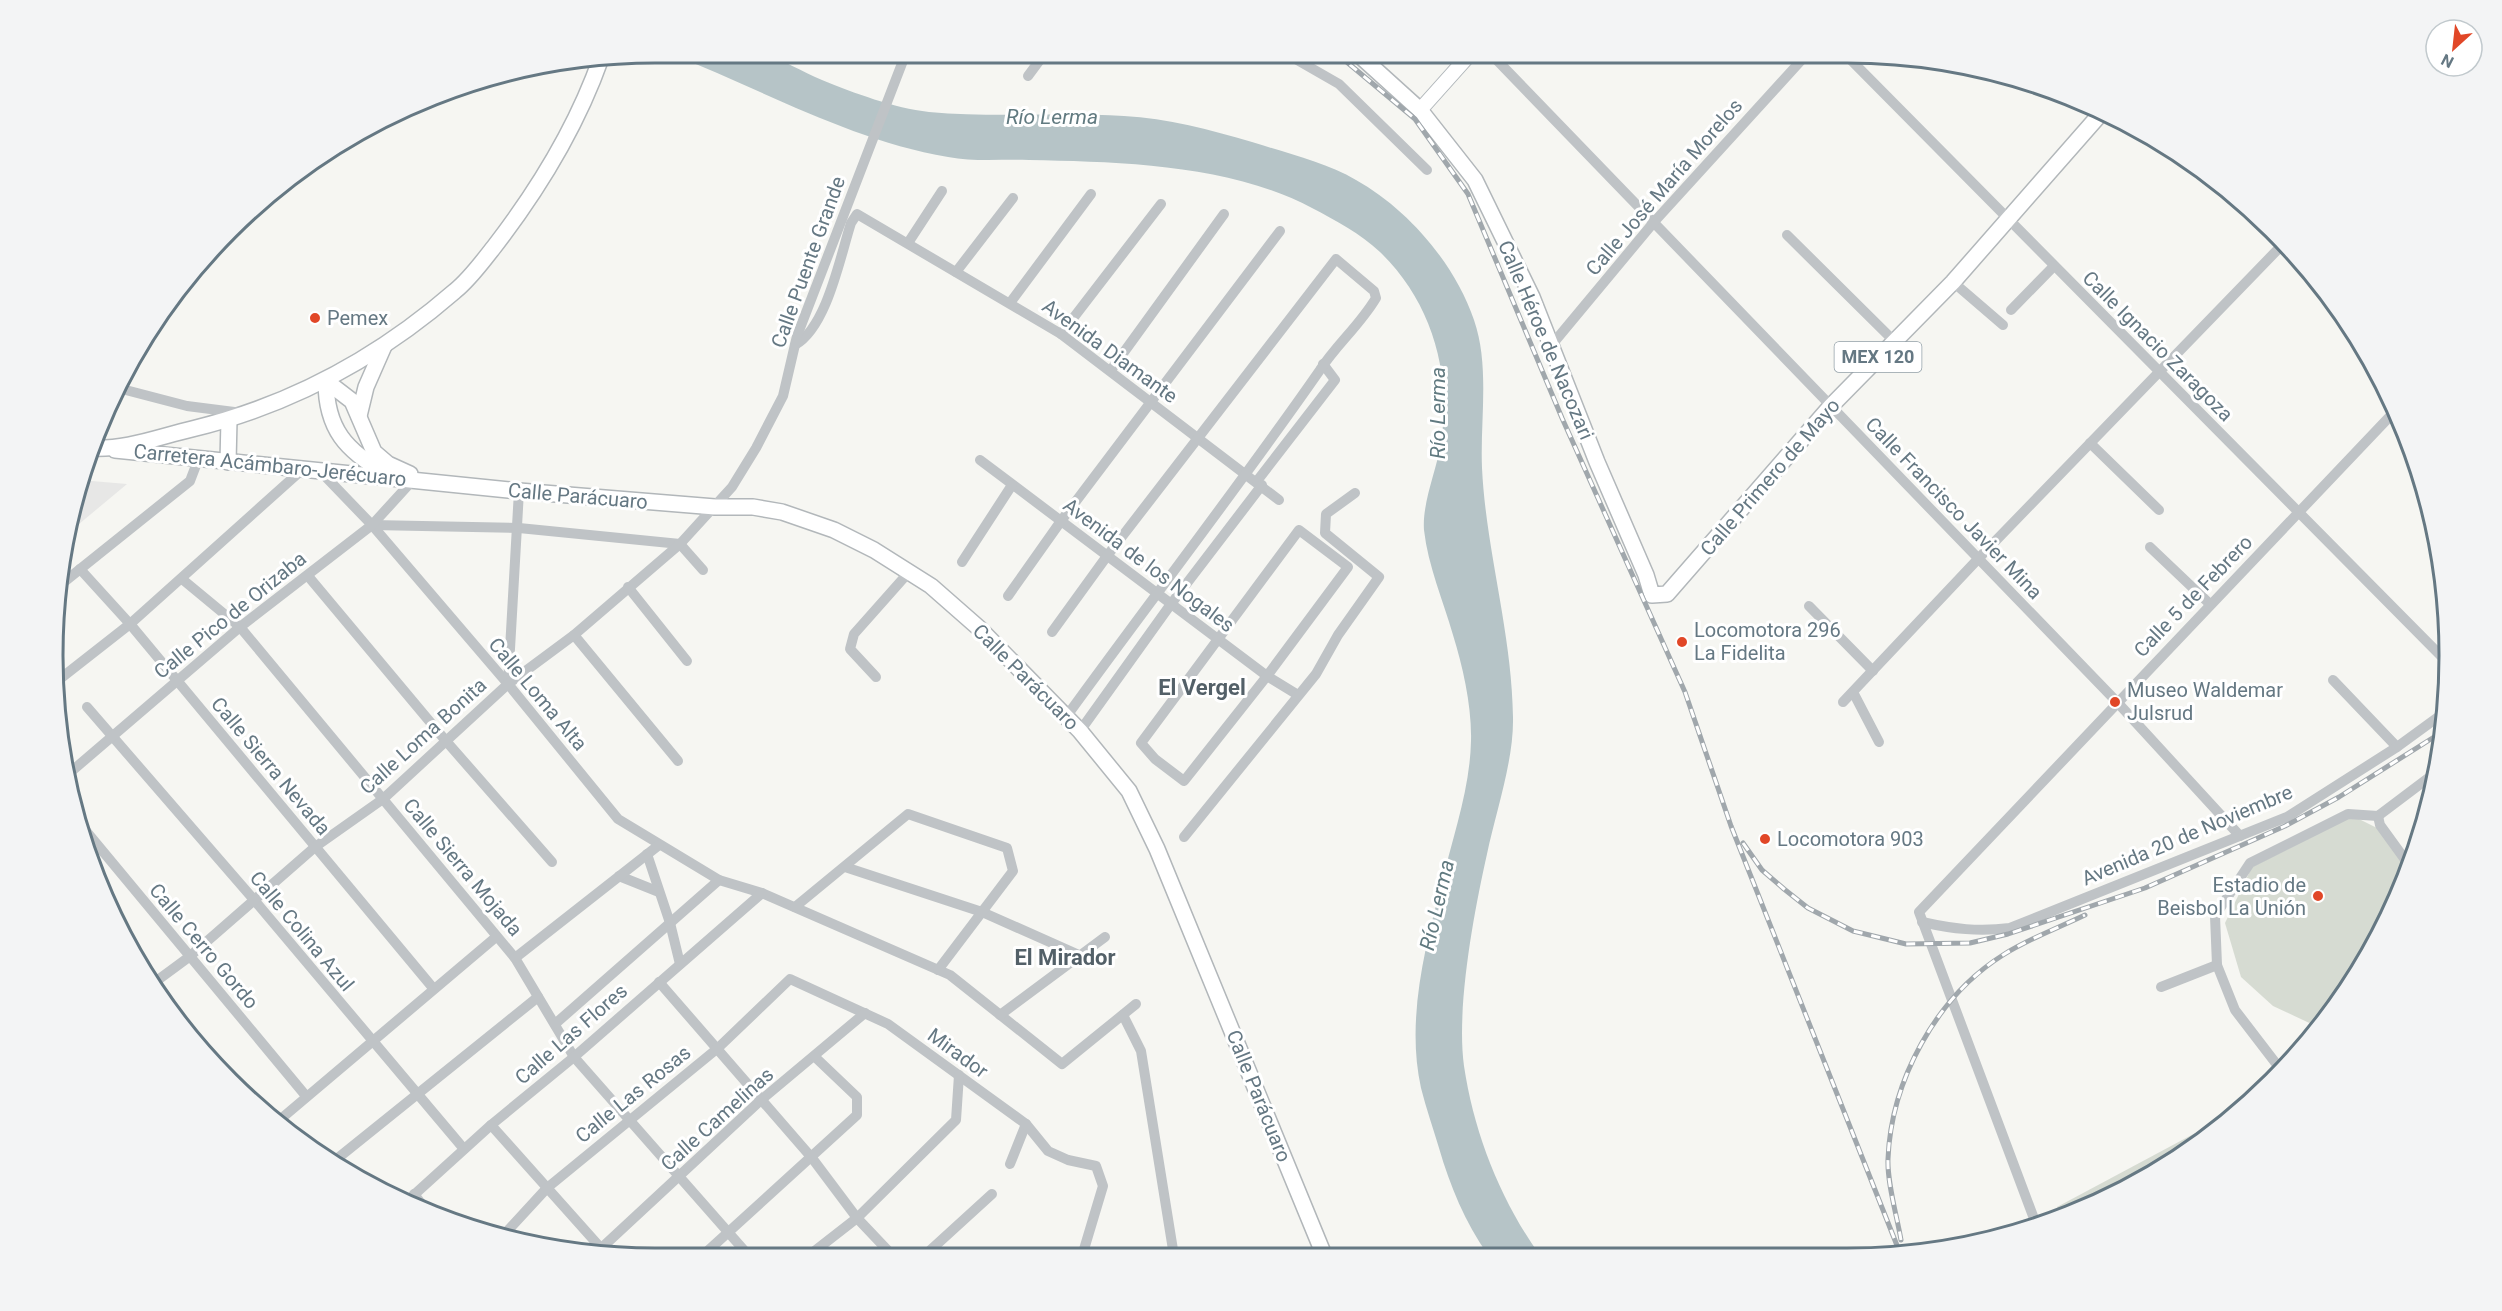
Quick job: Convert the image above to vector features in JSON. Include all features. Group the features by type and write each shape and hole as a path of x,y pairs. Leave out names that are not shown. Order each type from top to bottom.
{"main road":[{"name":"Calle Héroe de Nacozari","path":"1371,63 1420,110 1475,180 1532,297 1550,347 1646,575 1652,595"},
{"path":"115,450 248,414 326,381 384,346 456,291 514,220 556,154 597,66"},
{"name":"Calle Primero de Mayo","path":"1652,595 1667,594 1831,406 1953,282 2096,118"},
{"path":"359,416 366,387 384,346"},
{"path":"326,381 352,401 374,452 388,464 419,480"},
{"path":"326,381 326,406 339,435 361,460 390,476"},
{"path":"228,462 229,420"},
{"name":"Carretera Acámbaro-Jerécuaro","path":"100,449 419,480"},
{"name":"Calle Parácuaro","path":"419,480 519,491 715,507 753,507 810,520 874,550 931,586 980,629 1080,731 1129,791 1157,849 1321,1248"}],"street":[{"name":"Calle Puente Grande","path":"715,507 756,448 783,396 796,340 902,63"},
{"path":"1028,76 1038,63"},
{"path":"1302,63 1339,84 1427,170"},
{"path":"1420,110 1462,63"},
{"name":"Calle Francisco Javier Mina","path":"1500,63 2116,702 2240,836"},
{"name":"Calle José María Morelos","path":"1550,347 1654,222 1799,63"},
{"name":"Calle Ignacio Zaragoza","path":"1854,63 2158,373 2439,654"},
{"path":"908,243 942,191"},
{"path":"1010,303 1091,194"},
{"path":"956,272 1013,198"},
{"path":"1061,333 1161,204"},
{"name":"Avenida Diamante","path":"796,340 802,341 819,316 854,216 857,214 1061,333 1279,500"},
{"path":"1111,370 1224,214"},
{"path":"1008,596 1061,521 1280,231"},
{"path":"1787,235 1894,341"},
{"path":"1843,702 2277,250"},
{"path":"1053,632 1107,556 1336,259 1374,291 1376,298 1363,320 1323,364 1255,480 1171,604 1080,731"},
{"path":"2011,310 2054,266"},
{"path":"1953,282 2003,325"},
{"path":"1066,717 1156,593 1255,480 1335,380 1323,364"},
{"path":"126,390 187,406 248,414"},
{"name":"Calle 5 de Febrero","path":"1921,917 2116,702 2389,417"},
{"path":"2090,443 2159,510"},
{"path":"68,579 190,481 198,460"},
{"name":"Avenida de los Nogales","path":"980,460 1267,676 1298,695"},
{"path":"64,676 130,624 304,468"},
{"name":"Calle Loma Alta","path":"321,472 372,525 508,684 618,819 719,880 762,893 950,975 1062,1064 1123,1015"},
{"name":"Calle Pico de Orizaba","path":"74,769 240,627 372,525 419,480"},
{"path":"962,562 1012,485"},
{"path":"508,684 519,528 519,491"},
{"path":"1184,837 1316,674 1338,635 1379,578 1325,533 1326,514 1355,493"},
{"name":"Calle Loma Bonita","path":"159,979 189,957 315,847 383,799 508,684 574,635 680,544 715,507"},
{"path":"372,525 519,528 680,544 703,570"},
{"path":"1299,530 1348,567 1267,676 1184,781 1155,759 1141,743 1299,530"},
{"path":"2150,547 2210,604"},
{"name":"Calle Sierra Nevada","path":"80,569 130,624 433,988"},
{"path":"876,677 850,649 854,634 909,572"},
{"path":"308,576 446,741 552,862"},
{"name":"Calle Sierra Mojada","path":"182,579 213,607 240,627 515,958 574,1057 742,1248"},
{"path":"628,587 687,661"},
{"path":"1809,606 1873,671"},
{"path":"574,635 678,762"},
{"path":"2333,680 2397,747"},
{"path":"1853,692 1879,742"},
{"name":"Calle Colina Azul","path":"87,707 114,735 371,1042 464,1149"},
{"name":"Avenida 20 de Noviembre","path":"1921,917 1954,930 1983,932 2010,928 2287,817 2397,747 2436,718"},
{"path":"2276,1063 2235,1010 2217,965 2215,916 2250,862 2348,814 2378,816 2426,780"},
{"path":"795,908 908,814 1007,848 1013,872 938,970"},
{"path":"2378,816 2380,825 2403,858"},
{"name":"Calle Cerro Gordo","path":"92,838 306,1096"},
{"path":"515,958 659,845"},
{"path":"646,854 670,923 680,964"},
{"path":"845,867 982,912 1079,955"},
{"path":"619,876 659,892"},
{"path":"555,1024 719,880"},
{"name":"Calle Las Flores","path":"414,1194 491,1125 574,1057 762,893"},
{"path":"1921,917 2034,1218"},
{"path":"283,1116 496,937"},
{"path":"1000,1015 1105,937"},
{"path":"2161,987 2217,965"},
{"name":"Mirador","path":"790,980 888,1024 1026,1124 1048,1151 1068,1160 1096,1166 1103,1186 1085,1248"},
{"name":"Calle Las Rosas","path":"509,1230 547,1188 718,1048 790,980"},
{"path":"659,981 812,1158 857,1218 885,1248"},
{"path":"340,1157 538,997"},
{"path":"1136,1004 1123,1015 1141,1051 1173,1248"},
{"name":"Calle Camelinas","path":"609,1246 761,1100 865,1013"},
{"path":"710,1248 857,1115 857,1097 815,1057"},
{"path":"819,1248 857,1218 956,1120 959,1075"},
{"path":"1010,1164 1026,1124"},
{"path":"491,1125 595,1245"},
{"path":"414,1194 417,1198"},
{"path":"933,1248 992,1194"}],"shaded area":[{"path":"89,481 127,484 77,525"},
{"name":"Estadio de Beisbol La Unión","path":"2353,816 2381,830 2402,861 2378,918 2360,952 2311,1024 2273,1006 2241,977 2225,923 2252,867"},
{"path":"2203,1129 2143,1169 2073,1203 2058,1209 2057,1207"}],"water":[{"name":"Río Lerma","path":"693,63 786,63 861,95 888,104 929,112 978,115 1140,117 1221,133 1318,163 1356,180 1394,206 1411,222 1442,259 1466,299 1474,320 1482,356 1484,499 1504,623 1512,686 1513,717 1508,768 1482,877 1472,931 1462,1017 1464,1066 1474,1116 1491,1164 1512,1211 1535,1248 1484,1248 1465,1217 1448,1176 1423,1096 1417,1062 1417,1010 1424,958 1468,777 1471,728 1463,674 1432,570 1424,530 1425,508 1439,453 1444,416 1440,364 1425,315 1398,271 1373,245 1339,222 1280,193 1246,182 1174,168 1137,164 948,157 876,139 806,112"}],"railway":[{"path":"1348,63 1415,119 1468,194 1562,418 1685,692 1731,826 1897,1246"},
{"path":"1743,843 1762,870 1784,889 1808,908 1853,931 1906,944 1970,943 2008,934 2145,888 2285,826 2339,797 2433,737"},
{"path":"1901,1240 1888,1168 1891,1130 1908,1071 1922,1044 1938,1017 1979,973 2013,949 2085,915"}],"place":[{"name":"Pemex","path":"315,318"},
{"name":"Locomotora 296 La Fidelita","path":"1682,642"},
{"name":"Museo Waldemar Julsrud","path":"2115,702"},
{"name":"Locomotora 903","path":"1765,839"},
{"name":"Estadio de Beisbol La Unión","path":"2318,896"}],"district":[{"name":"El Vergel","path":"1202,687"},
{"name":"El Mirador","path":"1065,957"}]}
